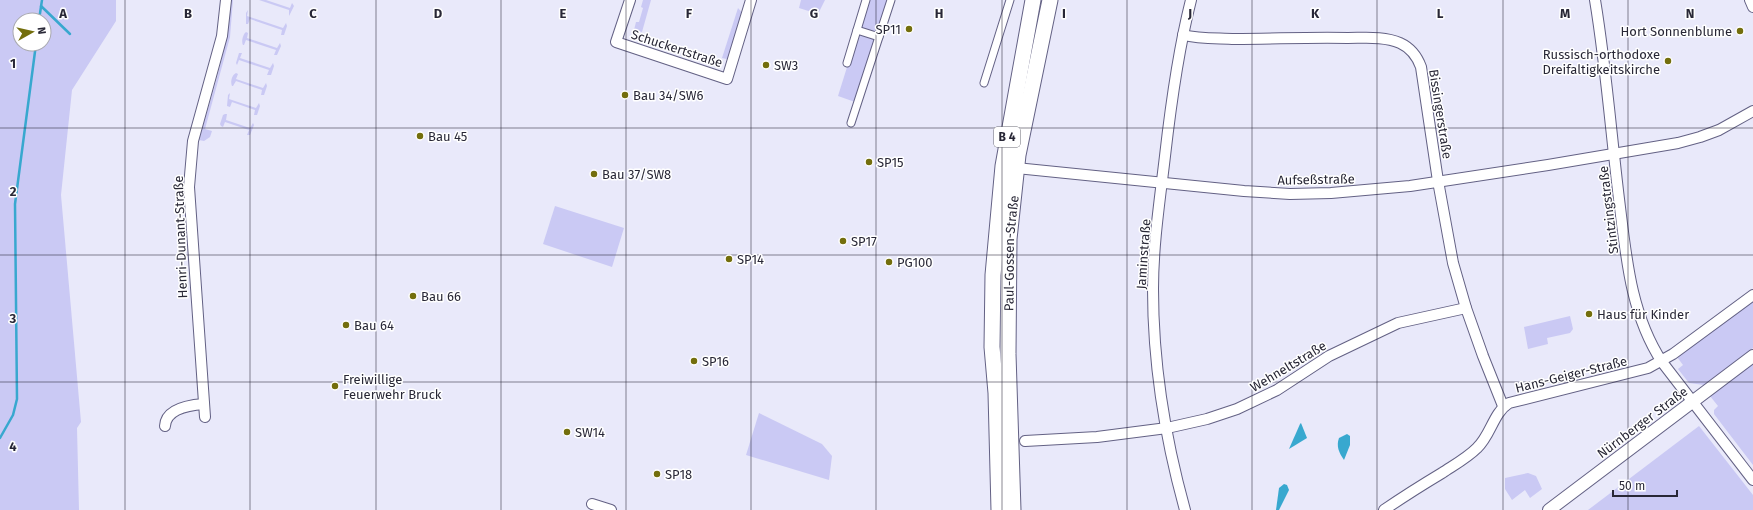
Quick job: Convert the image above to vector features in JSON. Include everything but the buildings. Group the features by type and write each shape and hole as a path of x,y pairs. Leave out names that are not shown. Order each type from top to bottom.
{"main road":[{"name":"Paul-Gossen-Straße","path":"1013,510 1008,334 1009,239 1016,168 1039,47 1041,1"},
{"name":"Paul-Gossen-Straße","path":"999,510 996,393 992,334 993,275 1003,166 1041,1"},
{"path":"992,334 1000,340 1004,339 1008,334"}],"street":[{"name":"Henri-Dunant-Straße","path":"205,417 189,187 193,141 222,36 226,0"},
{"name":"Schuckertstraße","path":"630,0 616,42 727,79 752,0"},
{"path":"846,63 866,0"},
{"path":"851,123 891,0"},
{"path":"984,83 1010,0"},
{"name":"Jaminstraße","path":"1185,510 1176,474 1156,365 1154,276 1162,183 1174,81 1190,0"},
{"name":"Stintzingstraße","path":"1595,0 1630,280 1642,324 1652,347 1662,362 1753,480"},
{"path":"1750,0 1753,7"},
{"path":"857,30 879,37"},
{"name":"Bissingerstraße","path":"1183,36 1194,38 1332,37 1380,39 1399,42 1417,57 1421,67 1452,263 1488,370 1503,406"},
{"name":"Aufseßstraße","path":"1016,168 1290,194 1339,193 1438,182 1678,143 1700,137 1735,122 1753,111"},
{"name":"Hans-Geiger-Straße","path":"1384,510 1465,458 1478,447 1489,433 1503,406 1516,400 1642,370 1662,362 1753,295"},
{"name":"Wehneltstraße","path":"1025,441 1097,437 1167,428 1207,419 1258,400 1282,387 1329,356 1398,323 1466,308"},
{"name":"Nürnberger Straße","path":"1549,510 1753,356"},
{"path":"165,426 167,417 176,410 187,406 204,404"},
{"path":"592,504 610,510"}],"shaded area":[{"path":"0,0 116,0 116,21 72,90 61,195 81,422 77,428 79,510 0,510"},
{"path":"231,0 233,0 230,37 205,129 212,131 210,137 204,141 199,140 227,36"},
{"path":"259,0 266,0 290,8 292,3 294,6 289,16 289,10"},
{"path":"643,0 651,0 642,32 634,30 636,22 639,22 643,8 641,7"},
{"path":"801,0 825,0 818,14 799,8"},
{"path":"868,0 888,0 855,102 838,96"},
{"path":"738,8 745,16 731,60 722,58"},
{"path":"248,10 247,16 283,28 286,23 287,26 284,35 281,35 282,30 250,19 248,24 246,24 246,13"},
{"path":"246,32 248,33 247,38 277,48 280,43 281,46 277,55 274,55 276,50 246,40 243,45 242,42"},
{"path":"239,53 242,53 240,58 270,68 273,63 274,66 271,75 267,75 269,70 239,60 237,65 236,63"},
{"path":"236,73 238,74 236,79 263,88 266,83 267,86 264,95 261,95 262,90 236,81 232,86 231,83 233,75"},
{"path":"230,93 229,99 256,108 259,103 260,106 257,115 254,115 255,110 232,102 230,107 227,106 228,95"},
{"path":"227,114 226,120 250,128 253,123 254,125 250,135 247,135 249,130 225,122 223,127 221,126 220,124 223,115"},
{"path":"555,206 624,228 612,267 543,244"},
{"path":"1753,299 1753,348 1704,385 1689,383 1678,369 1683,365 1677,357"},
{"path":"1570,316 1573,329 1570,333 1547,338 1548,344 1528,349 1524,327"},
{"path":"1753,364 1753,465 1714,414 1714,410 1718,406 1710,396"},
{"path":"759,413 822,444 832,456 829,480 746,455"},
{"path":"1301,423 1307,438 1289,449 1300,424"},
{"path":"1699,426 1753,495 1753,510 1588,510"},
{"path":"1347,434 1350,436 1350,445 1344,460 1339,452 1338,444 1339,438"},
{"path":"1528,473 1536,476 1542,489 1530,498 1525,490 1512,500 1505,489 1505,478"},
{"path":"1284,484 1287,485 1289,490 1279,510 1276,510 1279,488"}],"waterway":[{"path":"40,12 42,0"},
{"path":"41,6 70,34"},
{"path":"0,438 13,415 17,399 15,204 35,52"}],"place":[{"name":"SP11","path":"909,29"},
{"name":"Hort Sonnenblume","path":"1740,31"},
{"name":"Russisch-orthodoxe Dreifaltigkeitskirche","path":"1668,61"},
{"name":"SW3","path":"766,65"},
{"name":"Bau 34/SW6","path":"625,95"},
{"name":"Bau 45","path":"420,136"},
{"name":"SP15","path":"869,162"},
{"name":"Bau 37/SW8","path":"594,174"},
{"name":"SP17","path":"843,241"},
{"name":"SP14","path":"729,259"},
{"name":"PG100","path":"889,262"},
{"name":"Bau 66","path":"413,296"},
{"name":"Haus für Kinder","path":"1589,314"},
{"name":"Bau 64","path":"346,325"},
{"name":"SP16","path":"694,361"},
{"name":"Freiwillige Feuerwehr Bruck","path":"335,386"},
{"name":"SW14","path":"567,432"},
{"name":"SP18","path":"657,474"}]}
